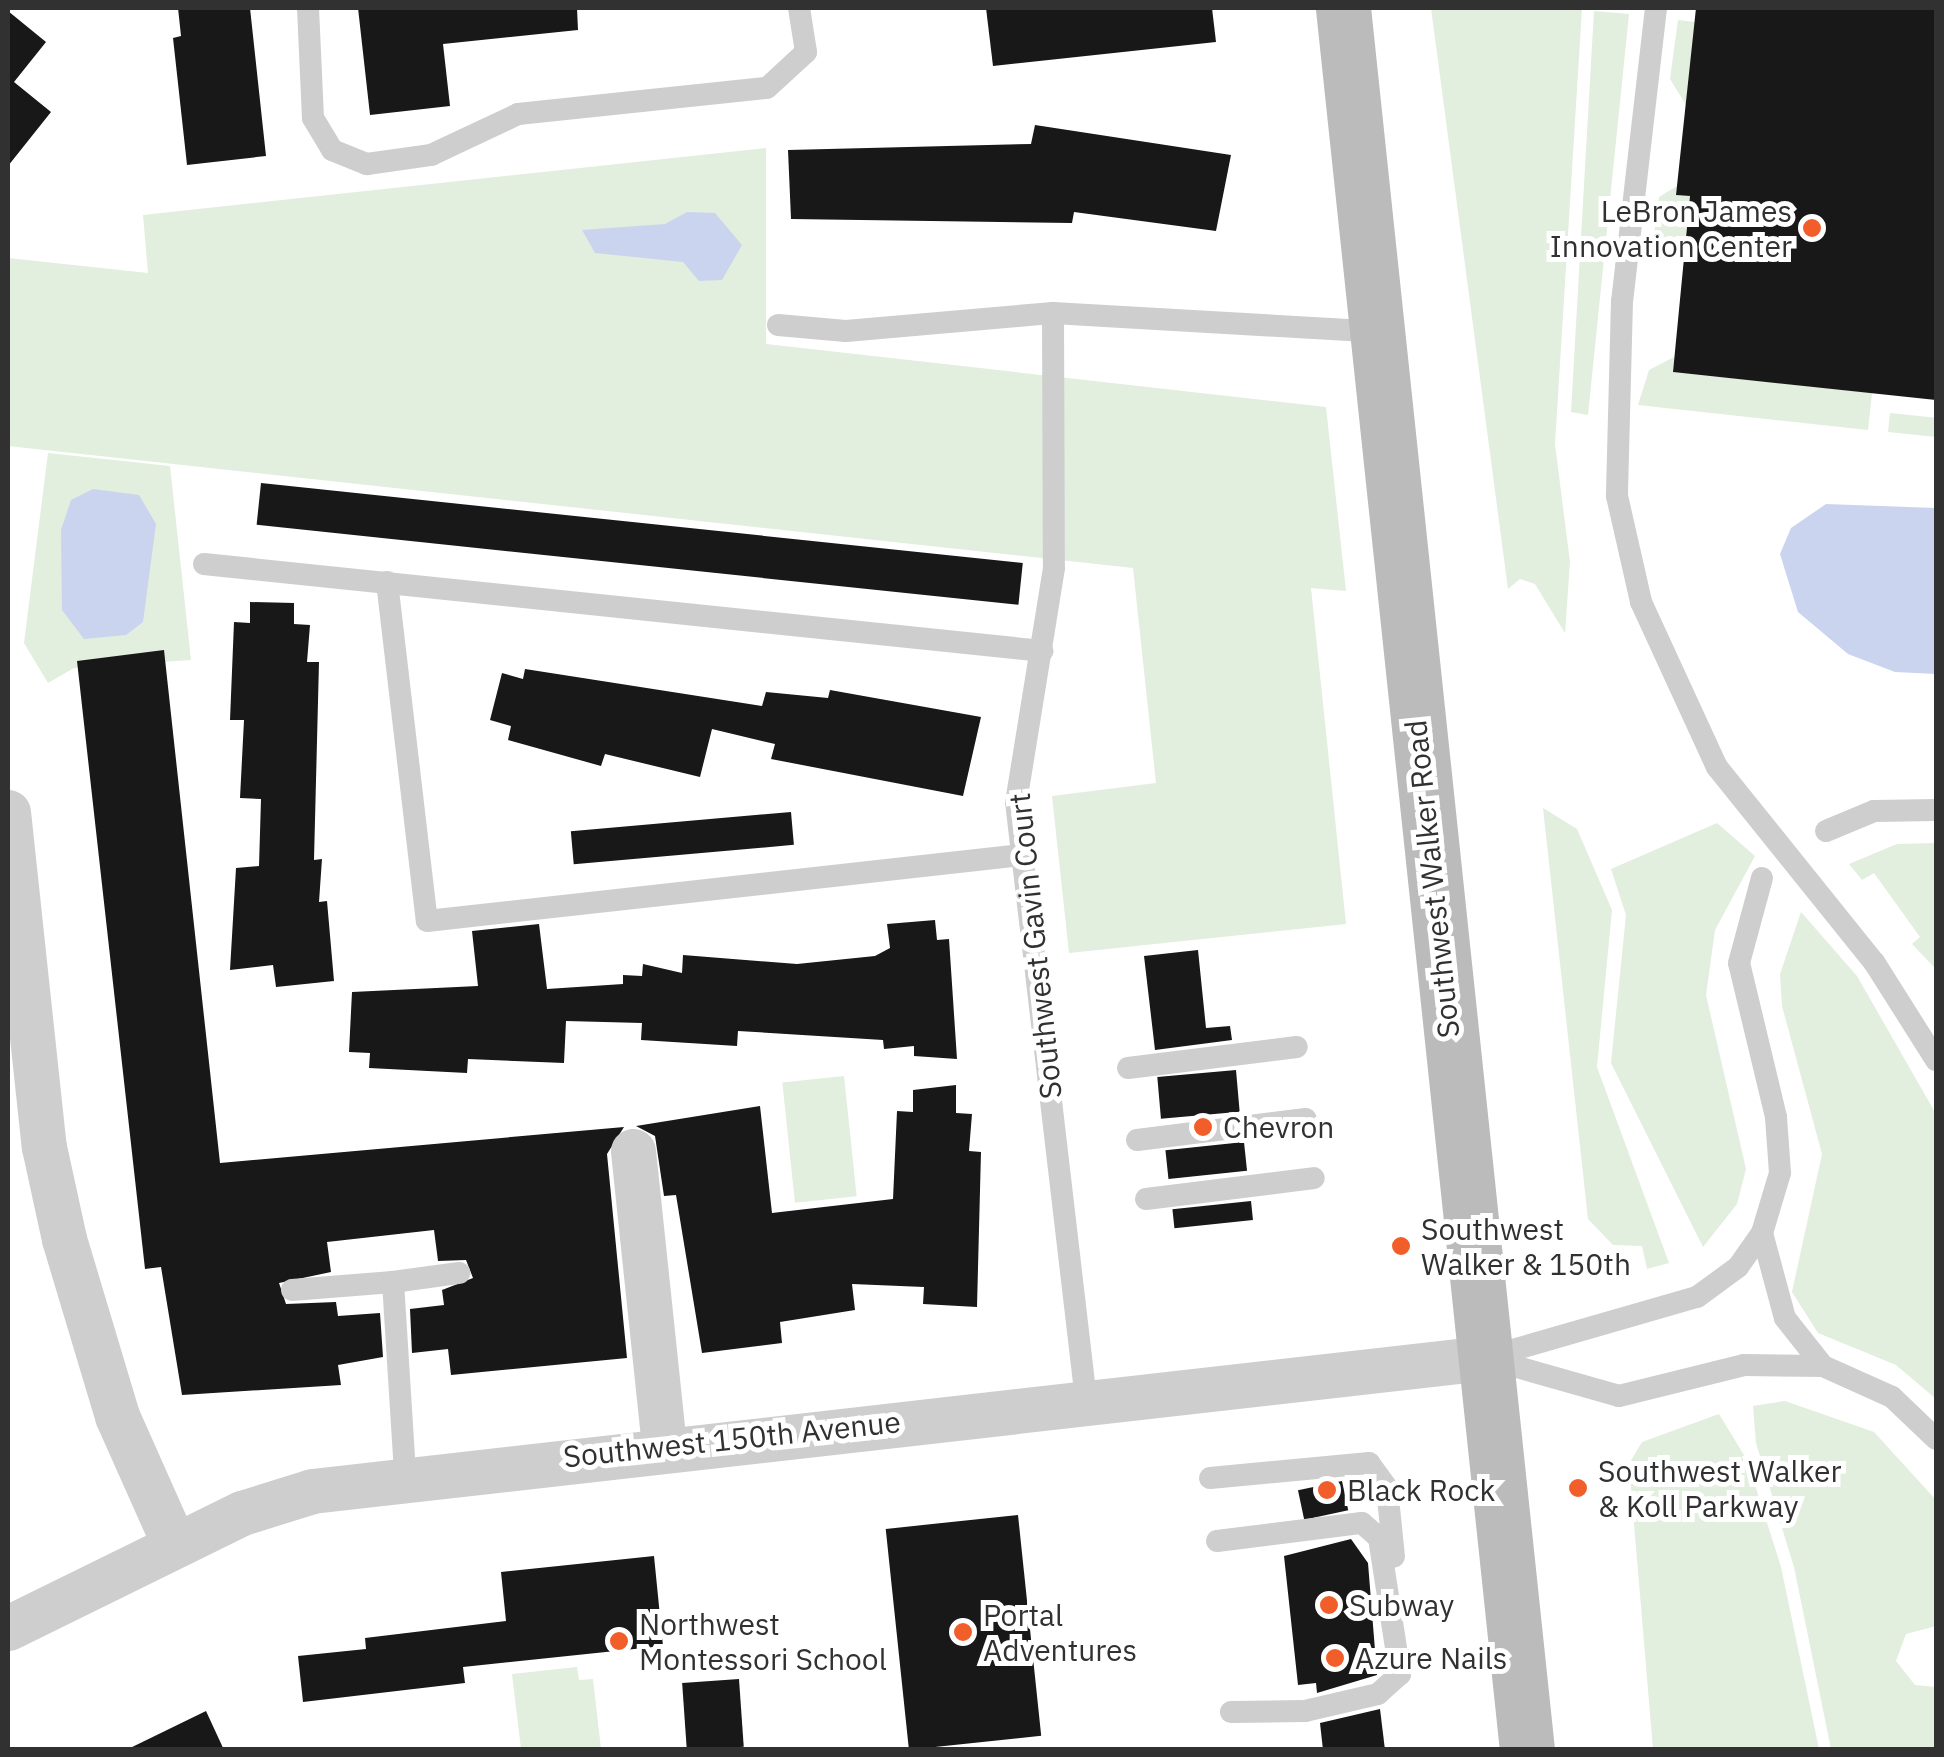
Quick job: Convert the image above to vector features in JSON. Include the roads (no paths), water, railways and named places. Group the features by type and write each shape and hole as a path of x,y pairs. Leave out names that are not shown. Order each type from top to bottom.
{"main road":[{"name":"Southwest Walker Road","path":"1343,8 1527,1750"}],"street":[{"path":"9,835 44,1146 64,1239 116,1416 174,1544"},
{"path":"633,1151 664,1447"},
{"name":"Southwest 150th Avenue","path":"8,1628 174,1544 312,1491 405,1476 1486,1358"}],"lane":[{"path":"308,8 312,118 332,150 366,164 431,154 518,114 767,88 806,52 799,8"},
{"path":"1656,8 1622,301 1617,496 1640,602 1717,767 1874,962 1936,1060"},
{"path":"778,325 846,331 1053,313 1378,332"},
{"name":"Southwest Gavin Court","path":"1053,313 1054,568 1043,651 1016,785 1086,1400"},
{"path":"204,564 1043,651"},
{"path":"387,582 427,921 1022,855"},
{"path":"1826,831 1874,811 1936,810"},
{"path":"1486,1358 1697,1297 1738,1267 1762,1233 1780,1173 1776,1118 1739,964 1762,878"},
{"path":"1128,1068 1297,1047"},
{"path":"1137,1140 1306,1118"},
{"path":"1146,1199 1314,1178"},
{"path":"1762,1233 1785,1318 1823,1366"},
{"path":"292,1290 460,1273"},
{"path":"393,1282 405,1476"},
{"path":"1486,1358 1620,1396 1744,1366 1823,1366 1892,1396 1936,1439"},
{"path":"1210,1478 1353,1460 1381,1473 1400,1674"},
{"path":"1217,1541 1362,1523 1379,1538 1400,1674"},
{"path":"1231,1712 1305,1711 1378,1694 1400,1674"}],"water":[{"path":"687,212 715,213 742,245 722,280 699,281 683,262 595,253 582,230 665,224"},
{"path":"93,489 139,495 156,524 143,622 126,635 84,639 62,610 61,530 71,500"},
{"path":"1826,504 1936,508 1936,674 1895,672 1848,654 1798,612 1780,554 1791,528"}],"place":[{"name":"LeBron James Innovation Center","path":"1812,228"},
{"name":"Chevron","path":"1203,1127"},
{"name":"Southwest Walker & 150th","path":"1401,1246"},
{"name":"Southwest Walker & Koll Parkway","path":"1578,1488"},
{"name":"Black Rock","path":"1327,1490"},
{"name":"Subway","path":"1329,1605"},
{"name":"Portal Adventures","path":"963,1632"},
{"name":"Northwest Montessori School","path":"619,1641"},
{"name":"Azure Nails","path":"1335,1658"}]}
